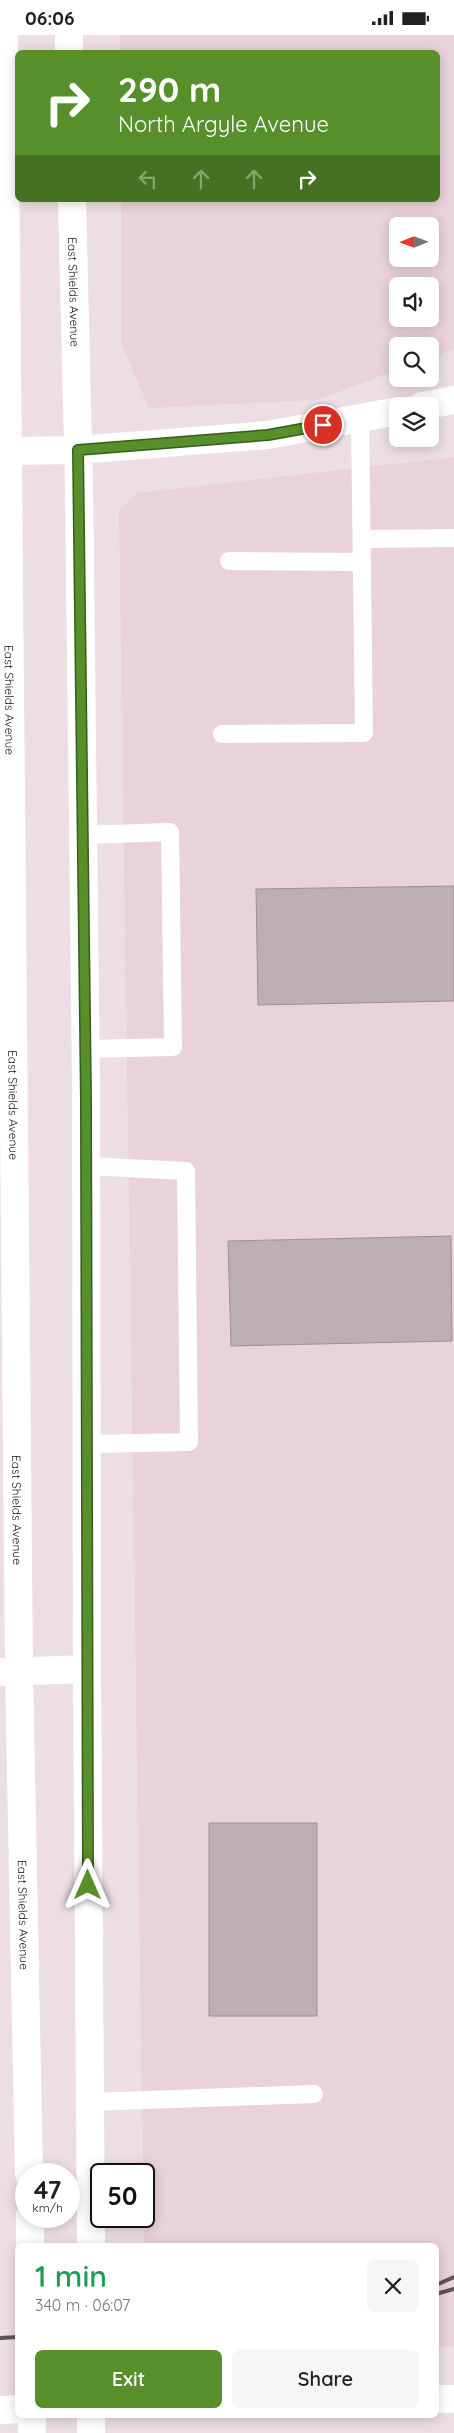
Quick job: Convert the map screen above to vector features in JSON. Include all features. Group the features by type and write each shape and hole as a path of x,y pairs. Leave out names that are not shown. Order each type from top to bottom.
{"main road":[{"name":"East Shields Avenue","path":"4,35 10,451 10,1672 29,2163"},
{"path":"69,35 69,50"},
{"name":"East Shields Avenue","path":"72,202 78,450 85,1049 91,2243"},
{"path":"439,403 454,400"},
{"path":"10,451 78,450 268,435 389,413"},
{"path":"10,1672 87,1669"},
{"path":"30,2228 30,2243"},
{"path":"439,2399 454,2399"},
{"path":"0,2410 15,2409"},
{"path":"32,2418 32,2433"},
{"path":"91,2418 91,2433"}],"lane":[{"path":"222,733 364,733 360,418"},
{"path":"362,539 454,538"},
{"path":"229,561 362,562"},
{"path":"82,835 170,832 173,1047 85,1049"},
{"path":"86,1166 186,1171 189,1442 86,1444"},
{"path":"90,2102 314,2094"}],"shaded area":[{"path":"120,35 454,35 454,349 439,355 439,337 389,337 389,373 317,400 149,408 121,343 121,202 440,202 440,50 120,50"},
{"path":"454,457 454,2346 439,2346 439,2243 144,2243 144,2228 155,2228 155,2163 143,2163 119,511 137,493"}],"building":[{"path":"454,886 454,1001 258,1005 256,889"},
{"path":"451,1236 452,1341 231,1346 228,1241"},
{"path":"209,1823 317,1823 317,2016 209,2016"}],"railway":[{"path":"439,2284 454,2277"},
{"path":"439,2293 454,2289"},
{"path":"0,2338 15,2337"}],"route":[{"path":"88,1885 86,1101 78,450 268,435 323,425"}]}
